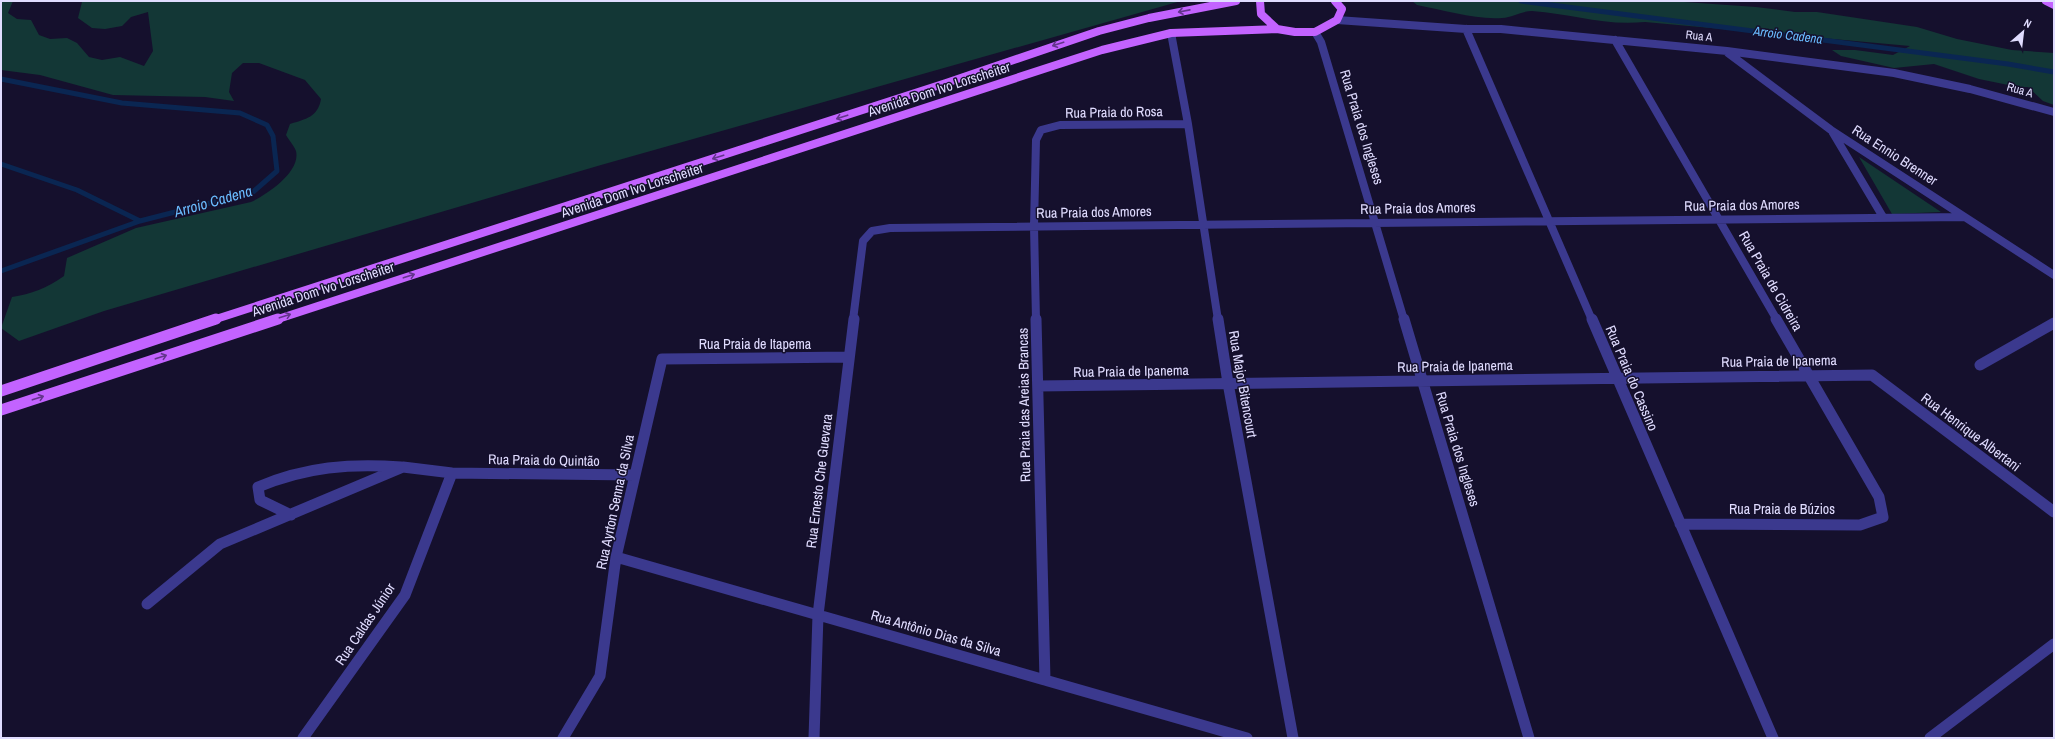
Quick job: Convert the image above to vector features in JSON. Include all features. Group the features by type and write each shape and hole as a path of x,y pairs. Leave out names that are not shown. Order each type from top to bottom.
{"main road":[{"name":"Avenida Dom Ivo Lorscheiter","path":"1,391 306,290 946,83 1092,33 1149,18 1236,1"},
{"path":"1260,1 1259,12 1262,17 1277,29"},
{"path":"1335,1 1342,9 1337,20"},
{"path":"2046,1 2054,5"},
{"name":"Avenida Dom Ivo Lorscheiter","path":"1,410 1102,50 1171,33 1277,29 1295,32 1315,32 1337,20"}],"street":[{"name":"Rua A","path":"1337,20 1466,29 1501,29 1727,51 1894,73 1970,89 2054,112"},
{"name":"Rua Praia do Cassino","path":"1466,29 1773,738"},
{"name":"Rua Praia dos Ingleses","path":"1315,32 1321,42 1529,738"},
{"name":"Rua Major Bitencourt","path":"1171,33 1188,124 1228,383 1293,738"},
{"name":"Rua Praia de Cidreira","path":"1615,40 1879,497 1883,518"},
{"name":"Rua Ennio Brenner","path":"1727,51 1831,130 2054,275"},
{"name":"Rua Praia do Rosa","path":"1041,130 1060,125 1188,124"},
{"name":"Rua Praia das Areias Brancas","path":"1041,130 1036,140 1034,226 1045,680"},
{"path":"1831,130 1883,217"},
{"name":"Rua Praia dos Amores","path":"872,231 890,228 1034,226 1964,217"},
{"name":"Rua Ernesto Che Guevara","path":"814,738 818,615 862,241 872,231"},
{"path":"1980,365 2054,323"},
{"name":"Rua Praia de Itapema","path":"662,359 849,357"},
{"name":"Rua Ayrton Senna da Silva","path":"563,738 600,676 606,642 616,557 662,359"},
{"name":"Rua Praia de Ipanema","path":"1038,386 1872,374"},
{"name":"Rua Henrique Albertani","path":"1872,374 2054,512"},
{"name":"Rua Praia do Quintão","path":"290,515 260,500 258,487 274,479 298,472 330,466 364,464 452,473 635,475"},
{"path":"147,604 220,544 404,467"},
{"name":"Rua Caldas Júnior","path":"303,738 405,594 452,473"},
{"name":"Rua Praia de Búzios","path":"1680,524 1860,525 1883,518"},
{"name":"Rua Antônio Dias da Silva","path":"616,557 1247,738"},
{"path":"1930,738 2054,644"}],"green space":[{"path":"1,1 13,1 8,13 17,19 31,20 39,35 50,39 67,38 77,43 89,57 102,60 120,57 144,66 153,51 148,12 131,17 122,26 105,29 92,28 78,18 82,2 1181,1 601,165 104,311 19,341 1,328 12,297 39,290 64,276 67,258 136,228 251,202 281,182 288,175 296,159 296,151 286,135 290,124 306,119 314,114 321,99 305,80 259,63 243,63 232,73 229,92 234,101 205,97 113,95 40,75 1,70"},
{"path":"1412,1 1670,1 1756,7 1795,12 1817,12 1917,27 1957,39 2012,50 2054,53 2054,105 2043,101 2028,87 2018,87 1979,79 1934,64 1894,68 1841,56 1832,50 1855,50 1893,55 1910,46 1645,22 1630,23 1602,21 1532,11 1502,18 1482,18 1417,5"},
{"path":"1859,157 1941,212 1892,214"}],"waterway":[{"name":"Arroio Cadena","path":"1521,1 2008,64 2054,72"},
{"name":"Arroio Cadena","path":"1,79 122,103 240,113 267,125 273,136 277,171 253,192 140,221"},
{"path":"1,164 77,190 140,221"},
{"name":"Arroio Cadena","path":"1,271 140,221"}]}
